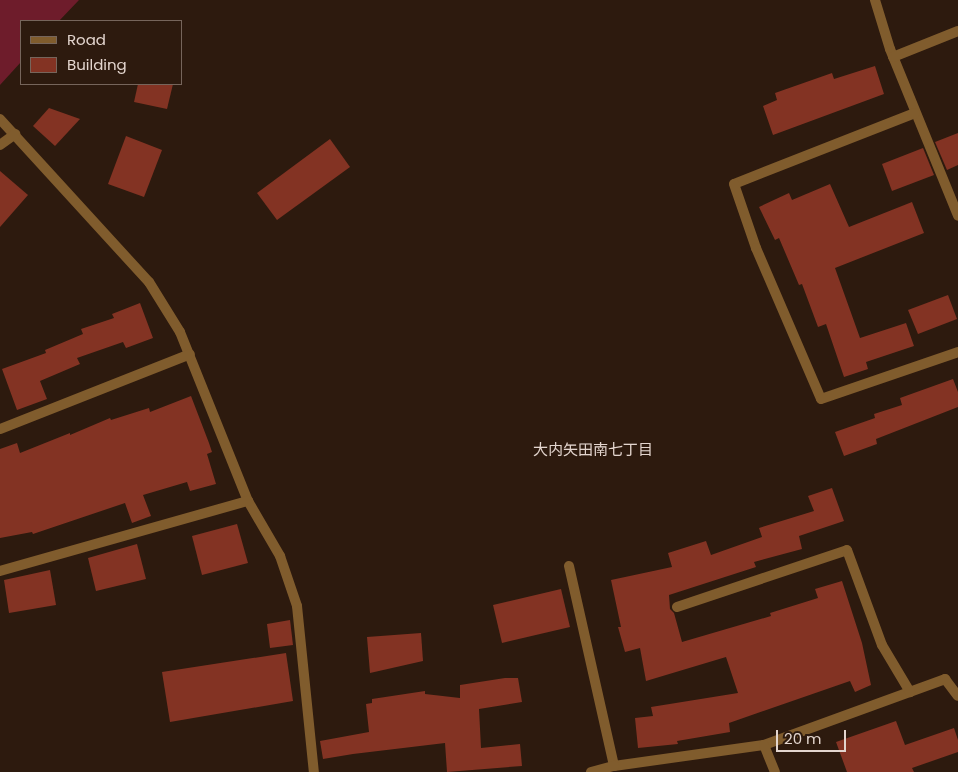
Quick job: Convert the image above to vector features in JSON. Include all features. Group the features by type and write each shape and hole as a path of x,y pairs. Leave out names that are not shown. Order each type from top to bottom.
{"street":[{"path":"875,0 893,57 955,198 958,216"},
{"path":"893,57 958,32"},
{"path":"916,113 734,184 756,248 821,399 958,352"},
{"path":"0,119 149,282 180,332 248,501 280,556 298,606 314,772"},
{"path":"0,145 15,134"},
{"path":"0,428 190,354"},
{"path":"0,571 248,501"},
{"path":"677,608 847,550 882,645 910,692"},
{"path":"569,566 614,766"},
{"path":"591,772 614,766 764,745 945,679 958,696"},
{"path":"764,745 775,772"}],"shaded area":[{"path":"0,0 79,0 60,20 20,20 20,63 0,85"}],"building":[{"path":"875,66 884,94 773,135 763,106 777,100 775,93 832,73 834,79"},
{"path":"138,85 173,85 167,109 134,102"},
{"path":"49,108 80,119 55,146 33,126"},
{"path":"958,133 958,165 947,170 935,142"},
{"path":"126,136 162,150 144,197 108,184"},
{"path":"330,139 350,167 277,220 257,193"},
{"path":"923,148 934,175 892,191 882,164"},
{"path":"0,171 28,195 0,227"},
{"path":"830,184 849,227 912,202 924,233 835,268 860,338 906,323 914,346 866,362 868,369 844,377 826,324 818,327 802,284 799,285 779,238 775,240 759,207 789,193 792,200"},
{"path":"948,295 957,319 918,334 908,310"},
{"path":"140,303 153,338 126,348 123,342 77,358 80,364 40,381 47,399 17,410 2,369 46,353 45,350 83,334 81,329 114,318 112,314"},
{"path":"953,379 958,392 958,407 876,439 877,444 844,456 835,432 875,418 874,414 902,405 900,398"},
{"path":"191,396 212,452 207,454 216,484 190,491 187,482 143,495 151,516 132,523 125,503 33,534 32,532 0,538 0,449 17,443 20,453 110,418 111,420 149,408 150,412"},
{"path":"832,488 844,521 799,536 802,549 754,562 756,567 669,595 670,609 674,613 682,642 771,616 770,613 818,598 815,589 842,581 862,643 871,685 855,692 850,681 729,723 730,732 677,741 678,744 638,748 635,718 653,716 651,707 738,693 726,657 646,681 640,648 625,652 618,627 621,627 611,580 672,567 668,553 706,541 711,555 762,537 759,528 814,511 808,496"},
{"path":"237,524 248,563 202,575 192,536"},
{"path":"137,544 146,579 96,591 88,558"},
{"path":"50,570 56,605 9,613 4,580"},
{"path":"561,589 570,627 502,643 493,605"},
{"path":"290,620 293,645 270,648 267,624"},
{"path":"421,633 423,661 370,673 367,637"},
{"path":"286,653 293,701 170,722 162,672"},
{"path":"505,678 518,678 522,702 479,709 481,748 520,744 522,766 447,772 445,743 323,759 320,741 369,732 366,704 372,703 372,699 425,691 425,694 460,698 460,685"},
{"path":"896,721 905,745 954,728 958,740 958,752 912,768 914,772 847,772 836,742"}],"district":[{"name":"大内矢田南七丁目","path":"593,450"}]}
